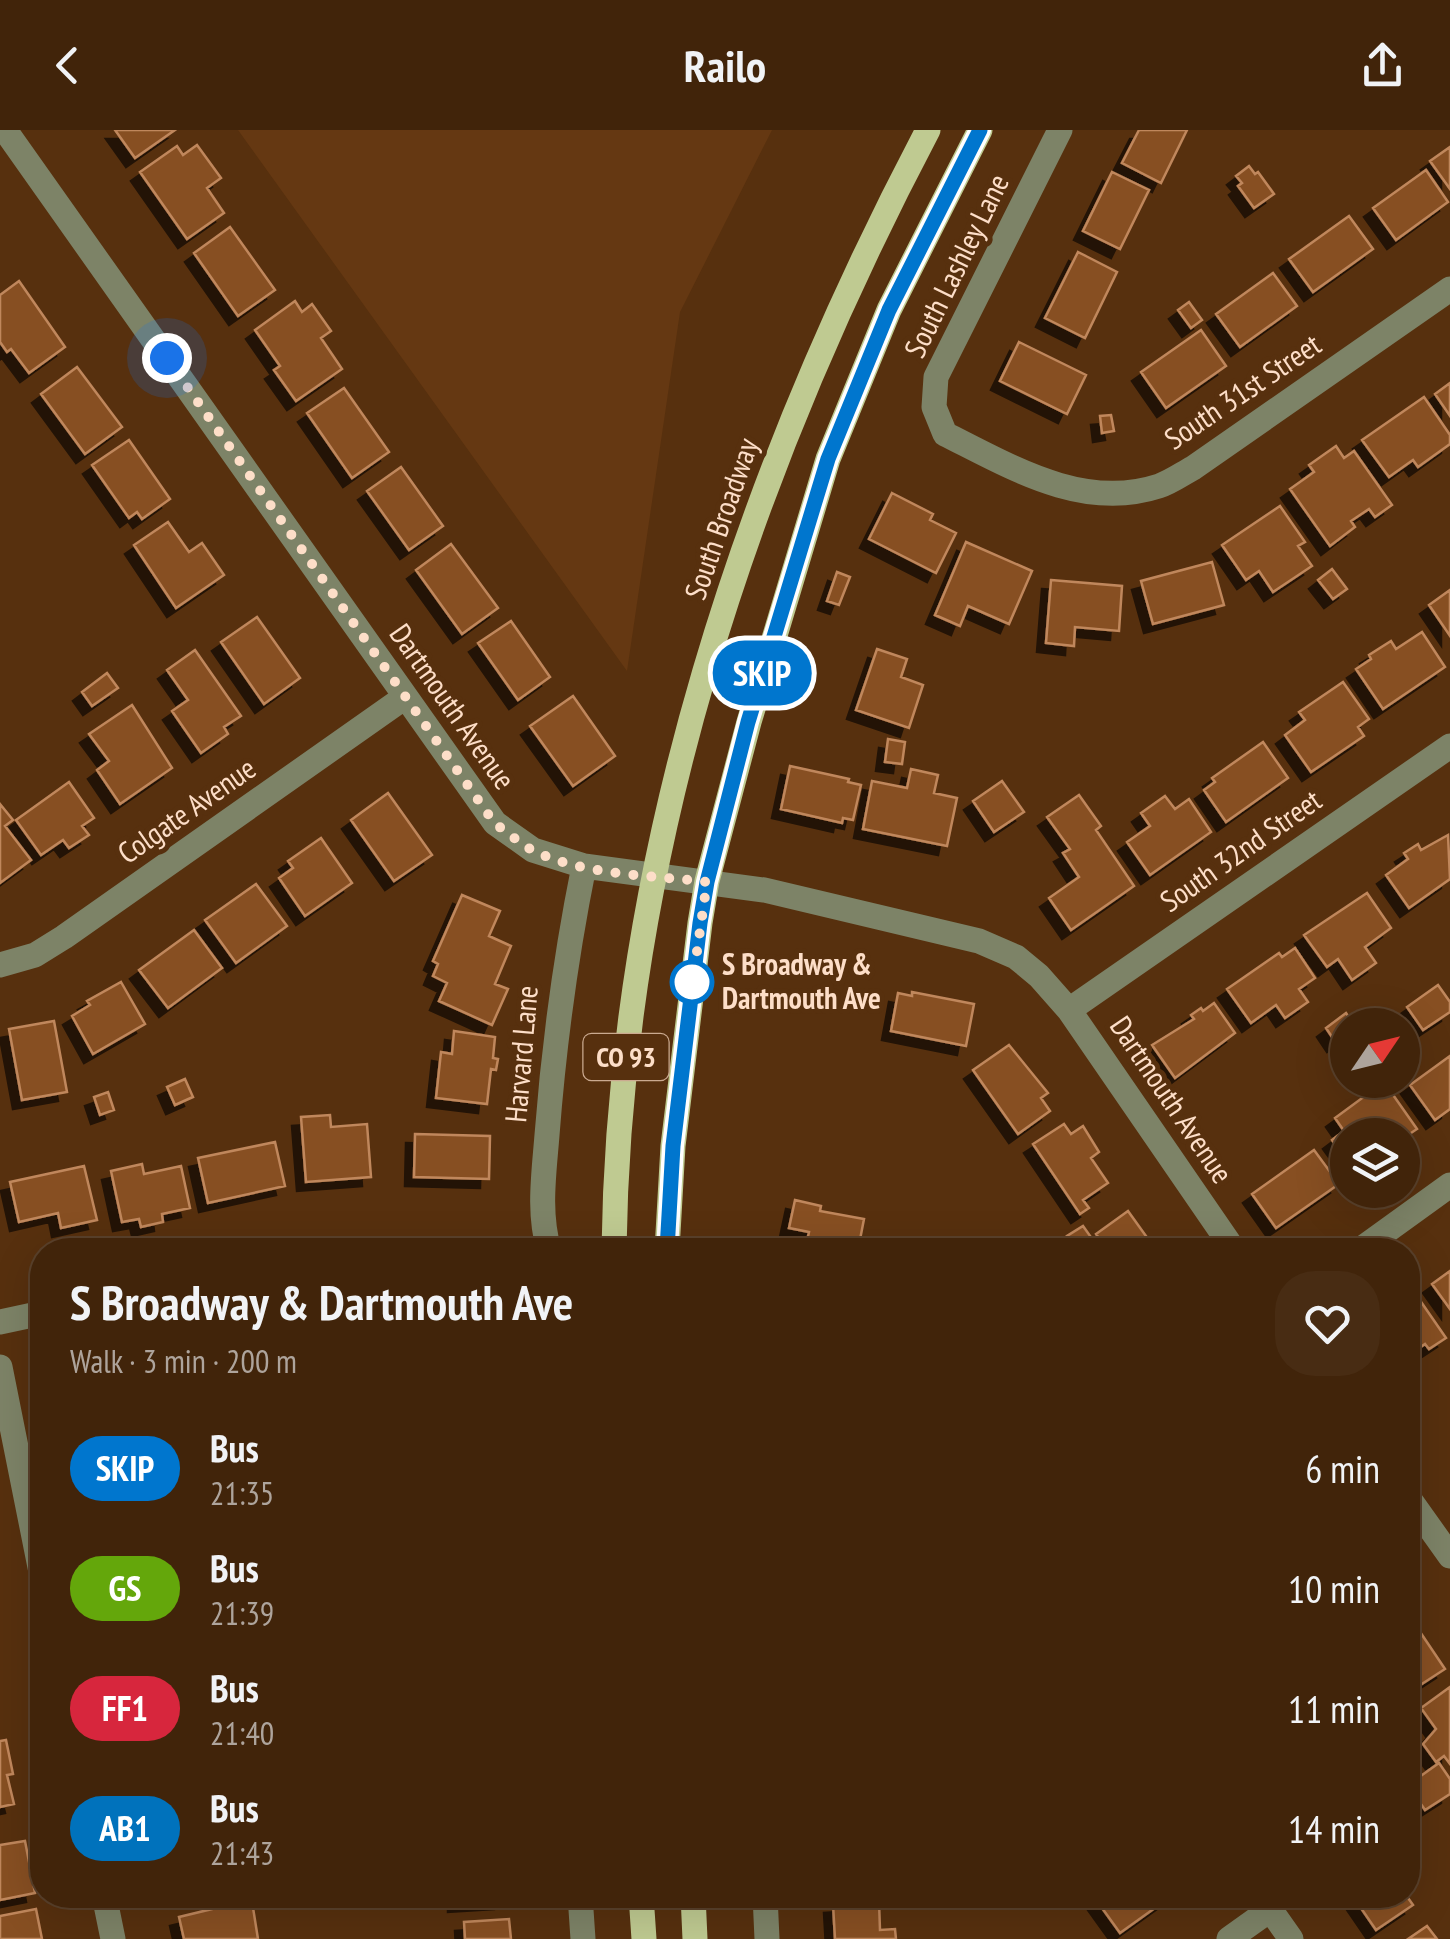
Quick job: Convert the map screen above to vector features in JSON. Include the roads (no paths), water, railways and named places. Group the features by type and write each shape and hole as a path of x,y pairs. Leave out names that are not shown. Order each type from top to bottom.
{"main road":[{"name":"South Broadway","path":"614,1238 624,1067 637,965 654,875 710,659 780,448 825,339 928,130"},
{"name":"CO 93","path":"668,1238 673,1146 707,882 778,616 828,459 889,310 980,130"},
{"path":"642,1908 644,1939"},
{"path":"693,1908 695,1939"}],"street":[{"name":"Dartmouth Avenue","path":"5,130 495,824 533,850 584,866 764,890 978,941 1016,956 1069,1010 1226,1238"},
{"name":"South Lashley Lane","path":"945,434 934,407 936,377 1060,130"},
{"name":"South 31st Street","path":"945,434 1032,478 1086,492 1124,492 1160,485 1194,468 1450,289"},
{"name":"Colgate Avenue","path":"0,965 35,955 64,937 405,696"},
{"name":"South 32nd Street","path":"1069,1010 1450,746"},
{"name":"Harvard Lane","path":"546,1238 541,1222 552,1063 563,972 584,866"},
{"path":"1377,1238 1450,1185"},
{"path":"0,1322 30,1316"},
{"path":"0,1367 30,1517"},
{"path":"1420,1513 1450,1556"},
{"path":"106,1908 112,1939"},
{"path":"581,1908 583,1939"},
{"path":"766,1908 767,1939"},
{"path":"1229,1939 1259,1908"},
{"path":"1269,1908 1292,1939"}],"place":[{"name":"S Broadway & Dartmouth Ave","path":"692,982"}]}
